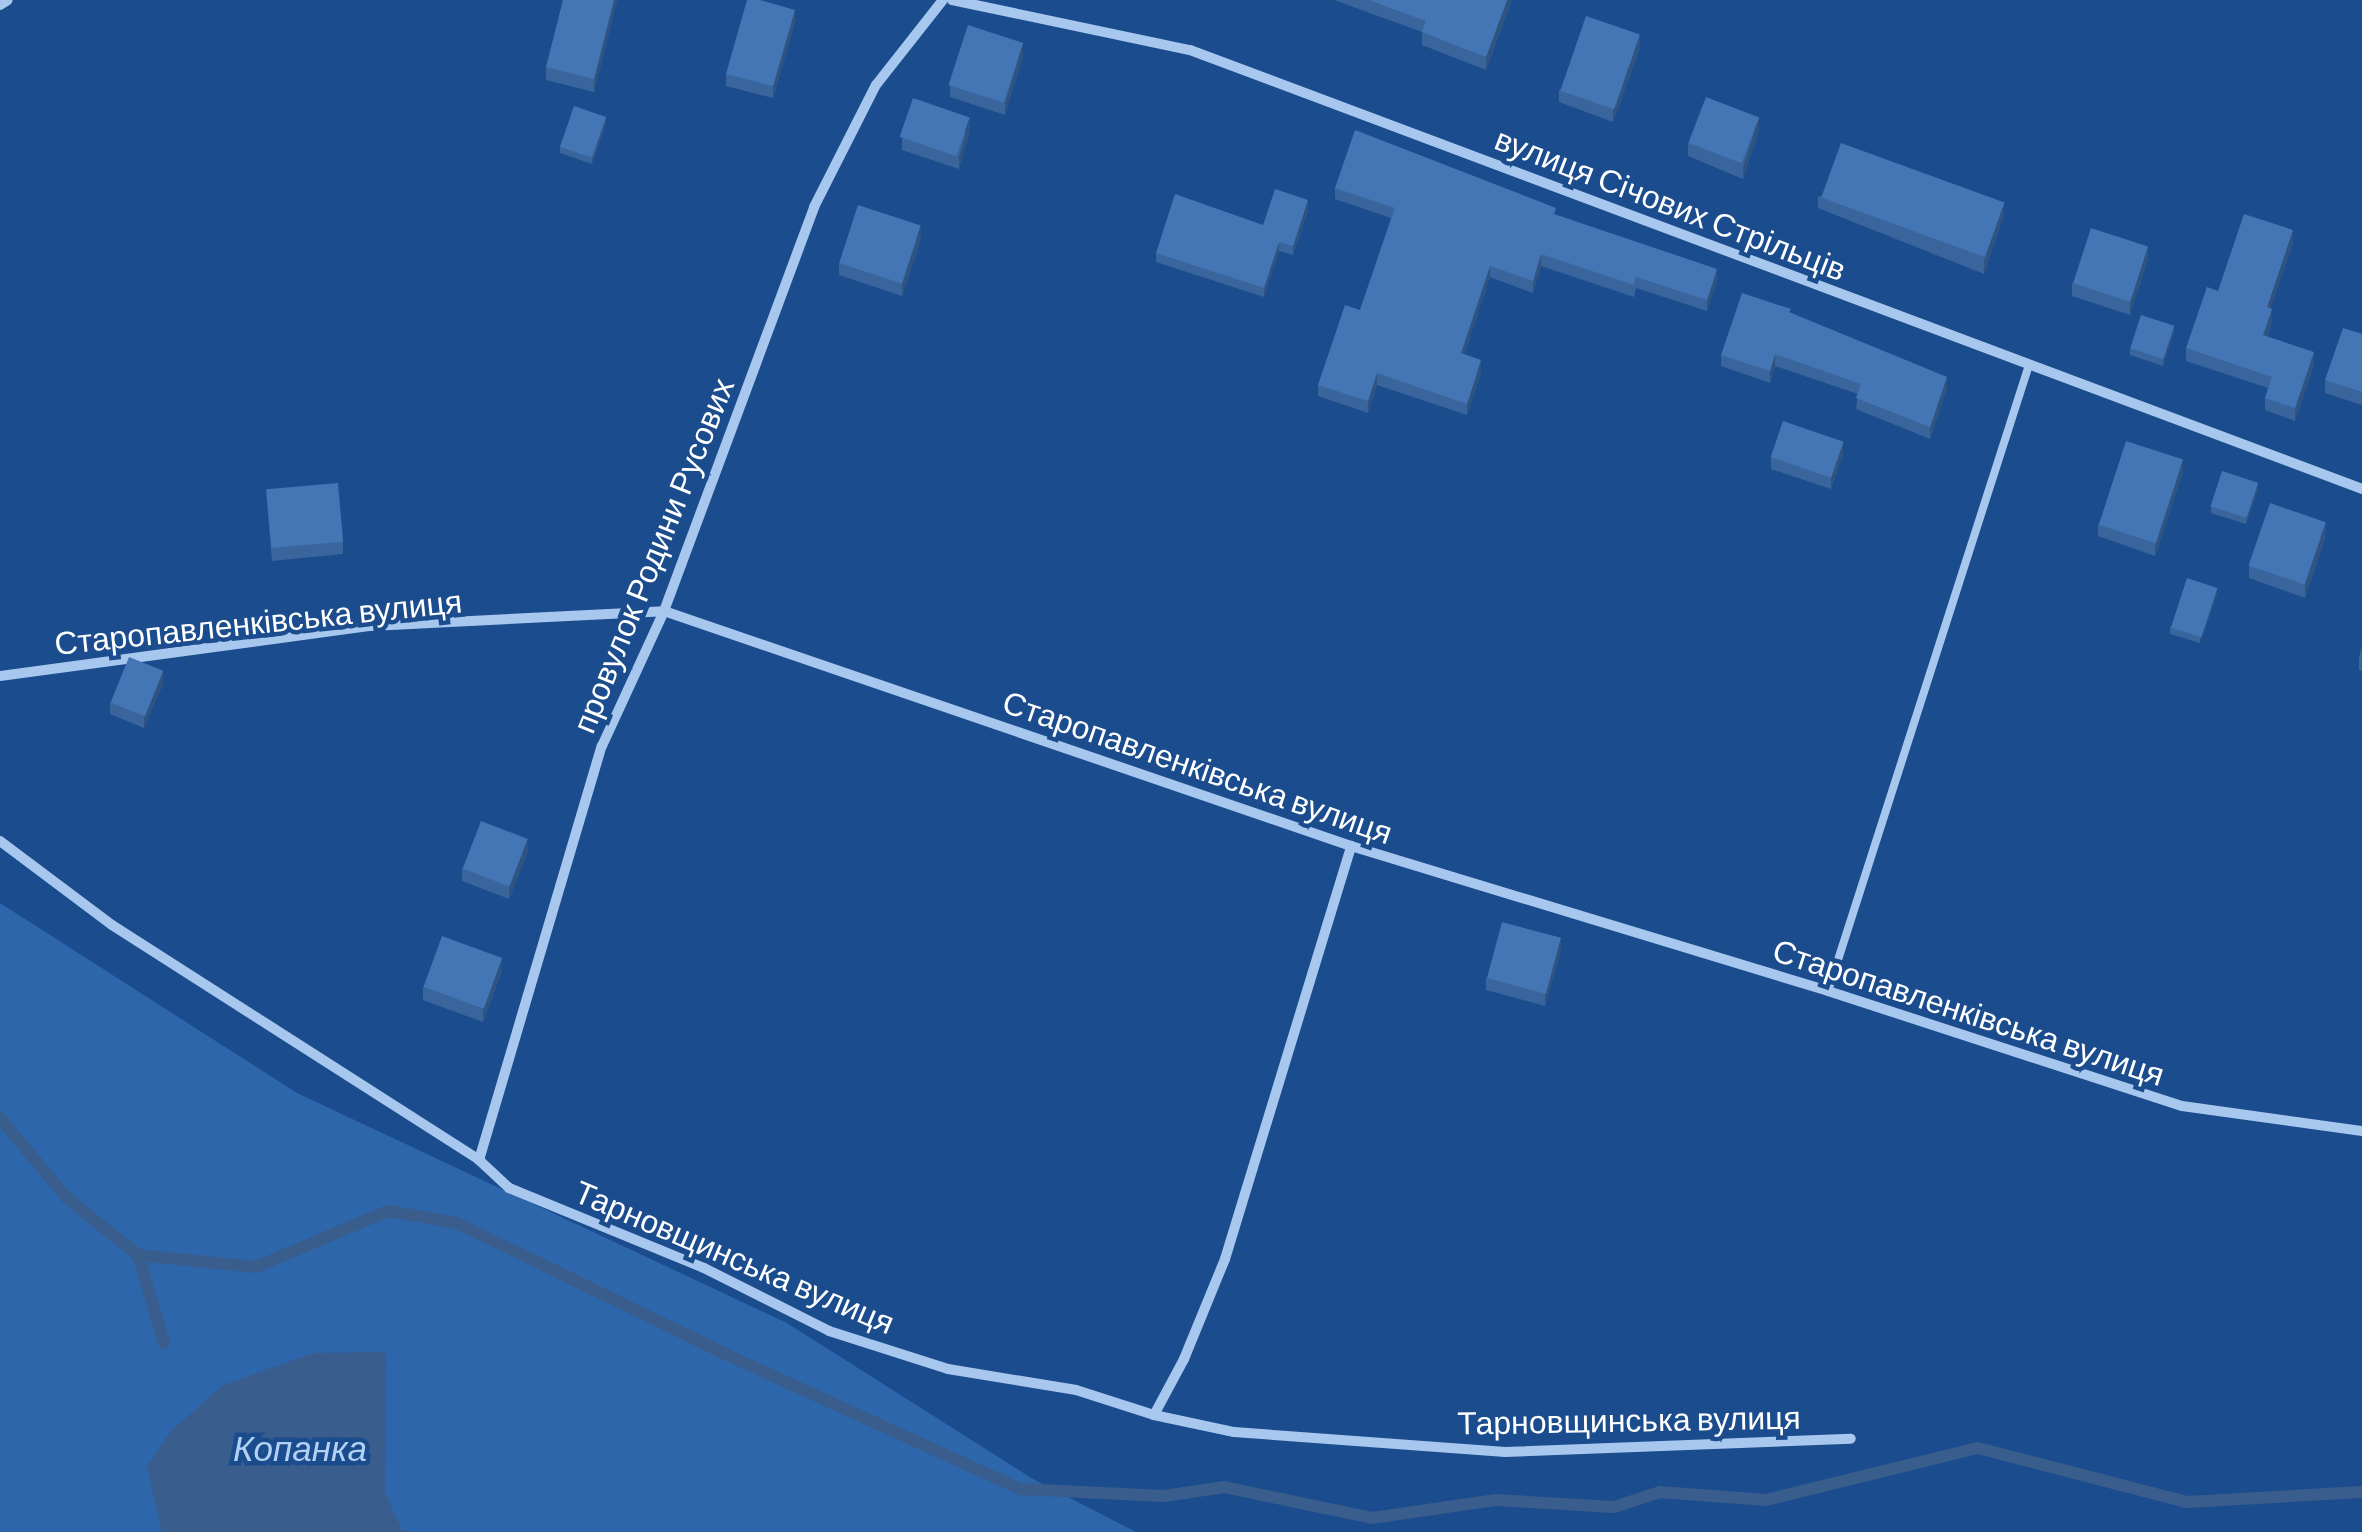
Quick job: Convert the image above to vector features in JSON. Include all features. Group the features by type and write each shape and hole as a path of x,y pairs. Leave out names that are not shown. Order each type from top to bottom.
{"street":[{"path":"0,5 8,0"},
{"name":"провулок Родини Русових","path":"478,1160 602,746 664,612 814,207 876,85 943,0"},
{"name":"вулиця Січових Стрільців","path":"952,0 977,2 1190,50 2362,489"},
{"name":"Старопавленківська вулиця","path":"0,676 370,626 664,612 1351,846 1828,991 2182,1106 2362,1131"},
{"name":"Тарновщинська вулиця","path":"0,841 112,925 478,1160 509,1188 704,1268 829,1331 948,1369 1076,1390 1154,1415 1234,1432 1505,1452 1851,1440"},
{"path":"1154,1415 1184,1359 1225,1259 1351,846"}],"lane":[{"path":"1828,991 2030,364"}],"shaded area":[{"path":"0,903 297,1093 787,1323 1033,1479 1136,1532 0,1532"}],"water":[{"name":"Копанка","path":"386,1352 385,1493 402,1530 414,1532 162,1532 147,1467 171,1431 223,1385 314,1353"}],"building":[{"path":"563,0 614,0 594,79 546,67"},
{"path":"747,0 795,10 773,86 726,74"},
{"path":"1369,0 1507,0 1486,57 1422,32 1426,21"},
{"path":"1586,16 1640,35 1614,109 1560,91"},
{"path":"968,25 1023,43 1004,103 949,85"},
{"path":"1706,97 1759,117 1742,163 1688,143"},
{"path":"913,98 970,118 956,156 900,137"},
{"path":"574,106 606,117 592,158 560,147"},
{"path":"1355,130 1556,208 1554,214 1717,269 1707,300 1636,277 1634,285 1541,254 1533,281 1490,266 1461,353 1481,360 1467,404 1377,373 1368,401 1318,385 1345,305 1360,310 1395,208 1335,188"},
{"path":"1841,143 2005,203 1985,257 1821,198"},
{"path":"1275,189 1308,200 1293,246 1279,242 1264,288 1156,253 1175,194 1263,225"},
{"path":"858,205 921,225 902,283 839,263"},
{"path":"2244,214 2293,230 2267,307 2272,309 2263,335 2314,352 2295,408 2265,398 2272,377 2186,348 2207,287 2218,291"},
{"path":"2091,228 2148,247 2130,302 2073,283"},
{"path":"1742,293 1791,309 1789,312 1947,377 1930,427 1856,398 1861,384 1775,354 1770,371 1721,355"},
{"path":"2141,315 2174,326 2163,359 2130,348"},
{"path":"2343,328 2362,334 2362,392 2325,380"},
{"path":"1783,421 1844,442 1831,478 1771,457"},
{"path":"2126,441 2183,460 2156,543 2099,525"},
{"path":"2222,471 2258,483 2247,518 2211,506"},
{"path":"338,483 343,542 271,548 266,489"},
{"path":"2270,503 2326,522 2304,585 2249,565"},
{"path":"2187,578 2217,588 2201,637 2171,627"},
{"path":"129,657 163,671 145,716 111,702"},
{"path":"481,821 528,839 509,887 463,869"},
{"path":"1502,922 1561,938 1546,994 1487,978"},
{"path":"442,936 502,958 484,1009 424,987"}],"waterway":[{"path":"0,1118 66,1197 138,1255 256,1267 388,1211 457,1223 723,1353 1020,1489 1164,1496 1224,1487 1372,1518 1495,1500 1614,1507 1660,1492 1766,1500 1978,1448 2187,1502 2362,1492"},
{"path":"138,1255 164,1343"}]}
